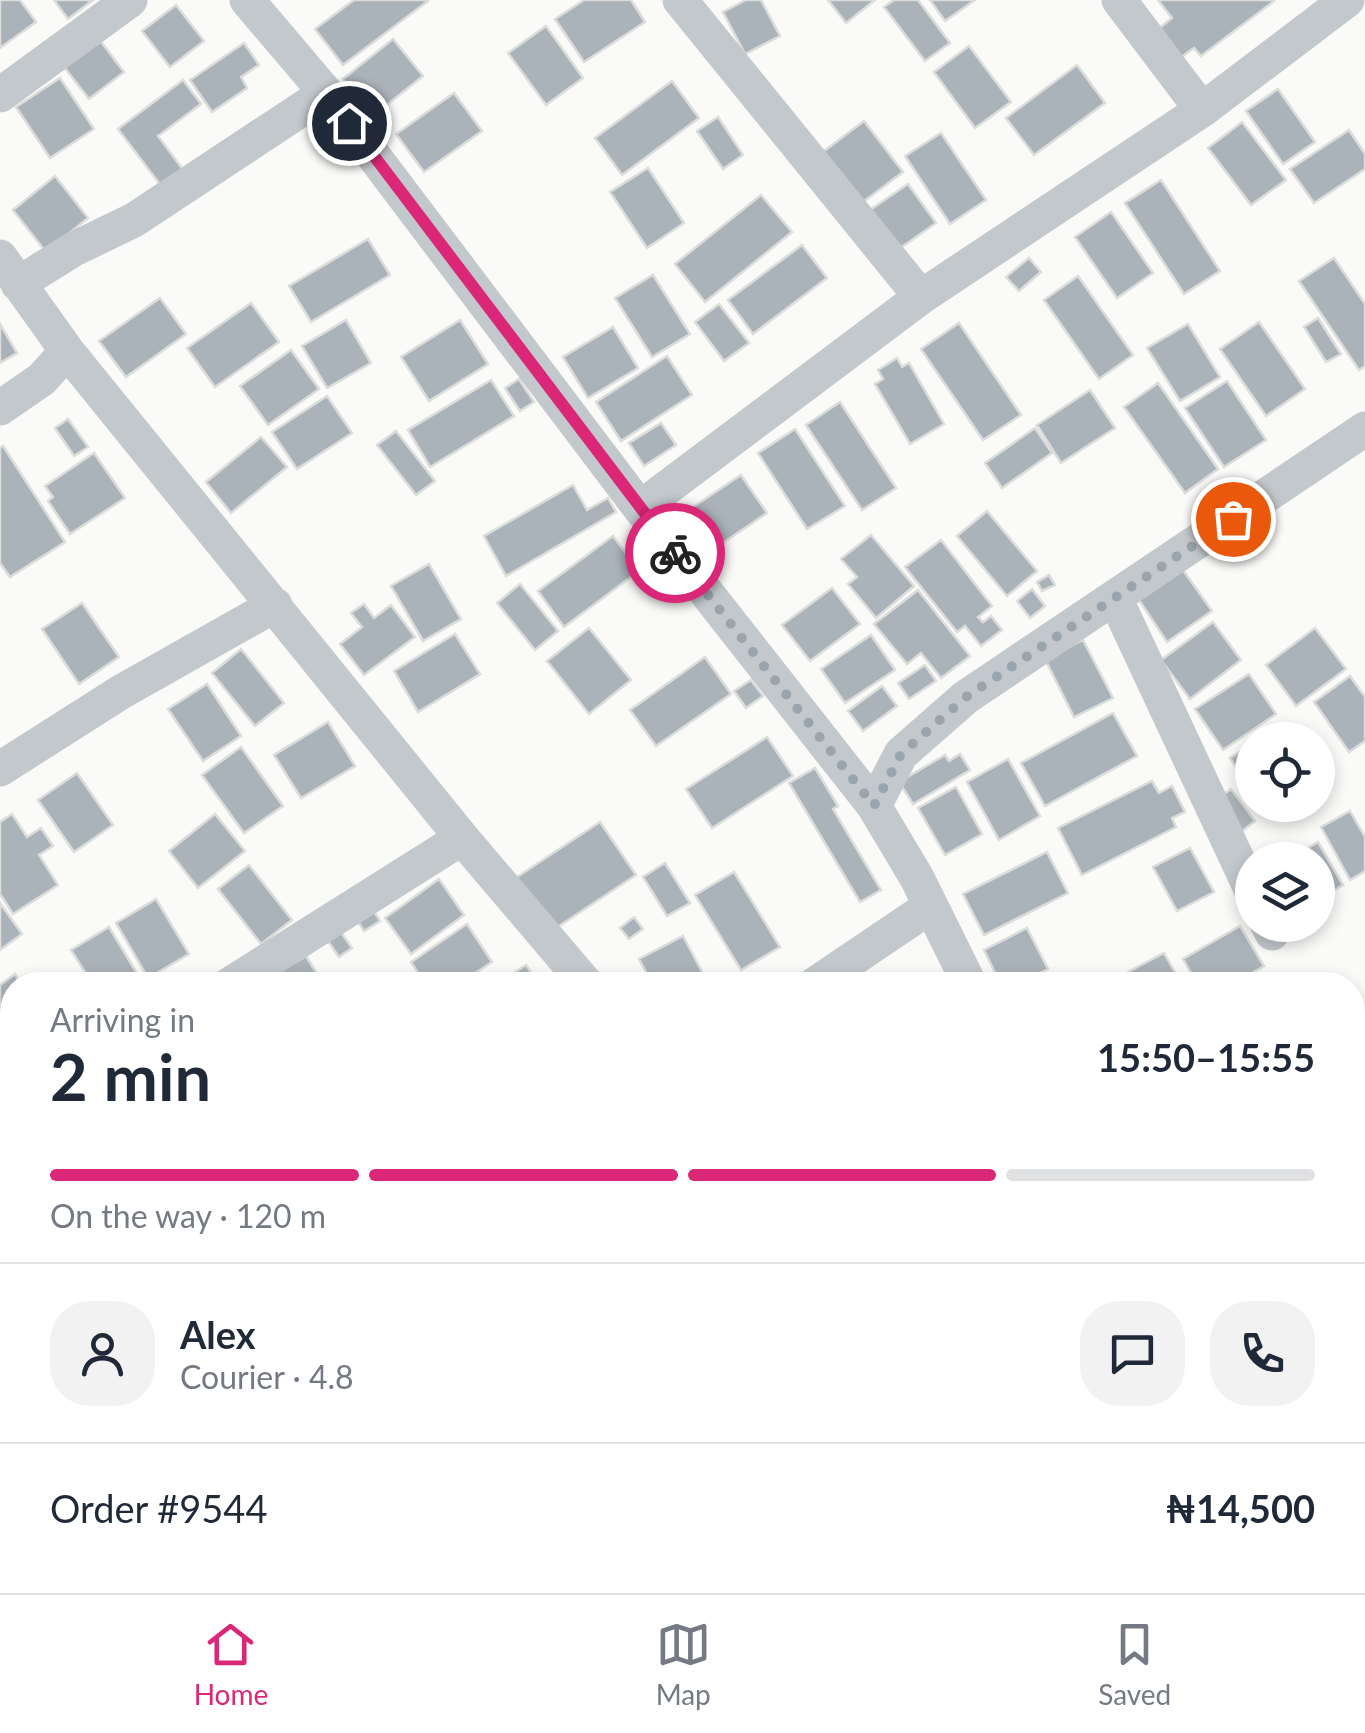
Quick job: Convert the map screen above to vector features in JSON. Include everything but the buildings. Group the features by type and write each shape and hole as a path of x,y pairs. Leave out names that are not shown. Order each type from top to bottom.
{"street":[{"path":"0,95 130,0"},
{"path":"247,0 326,93 640,508 874,806 964,972"},
{"path":"680,0 920,297"},
{"path":"1119,0 1202,110"},
{"path":"640,508 920,297 1202,110 1347,0"},
{"path":"326,93 134,220 74,249 9,270 67,351 462,838 576,972"},
{"path":"0,408 42,379 67,351"},
{"path":"874,806 901,754 966,697 1365,430"},
{"path":"1115,598 1235,855"},
{"path":"0,768 121,692 275,606"},
{"path":"249,972 462,838"},
{"path":"833,972 931,906"}],"way so far":[{"path":"675,553 874,806 901,754 966,697 1233,519"}],"route":[{"path":"349,123 675,553"}]}
